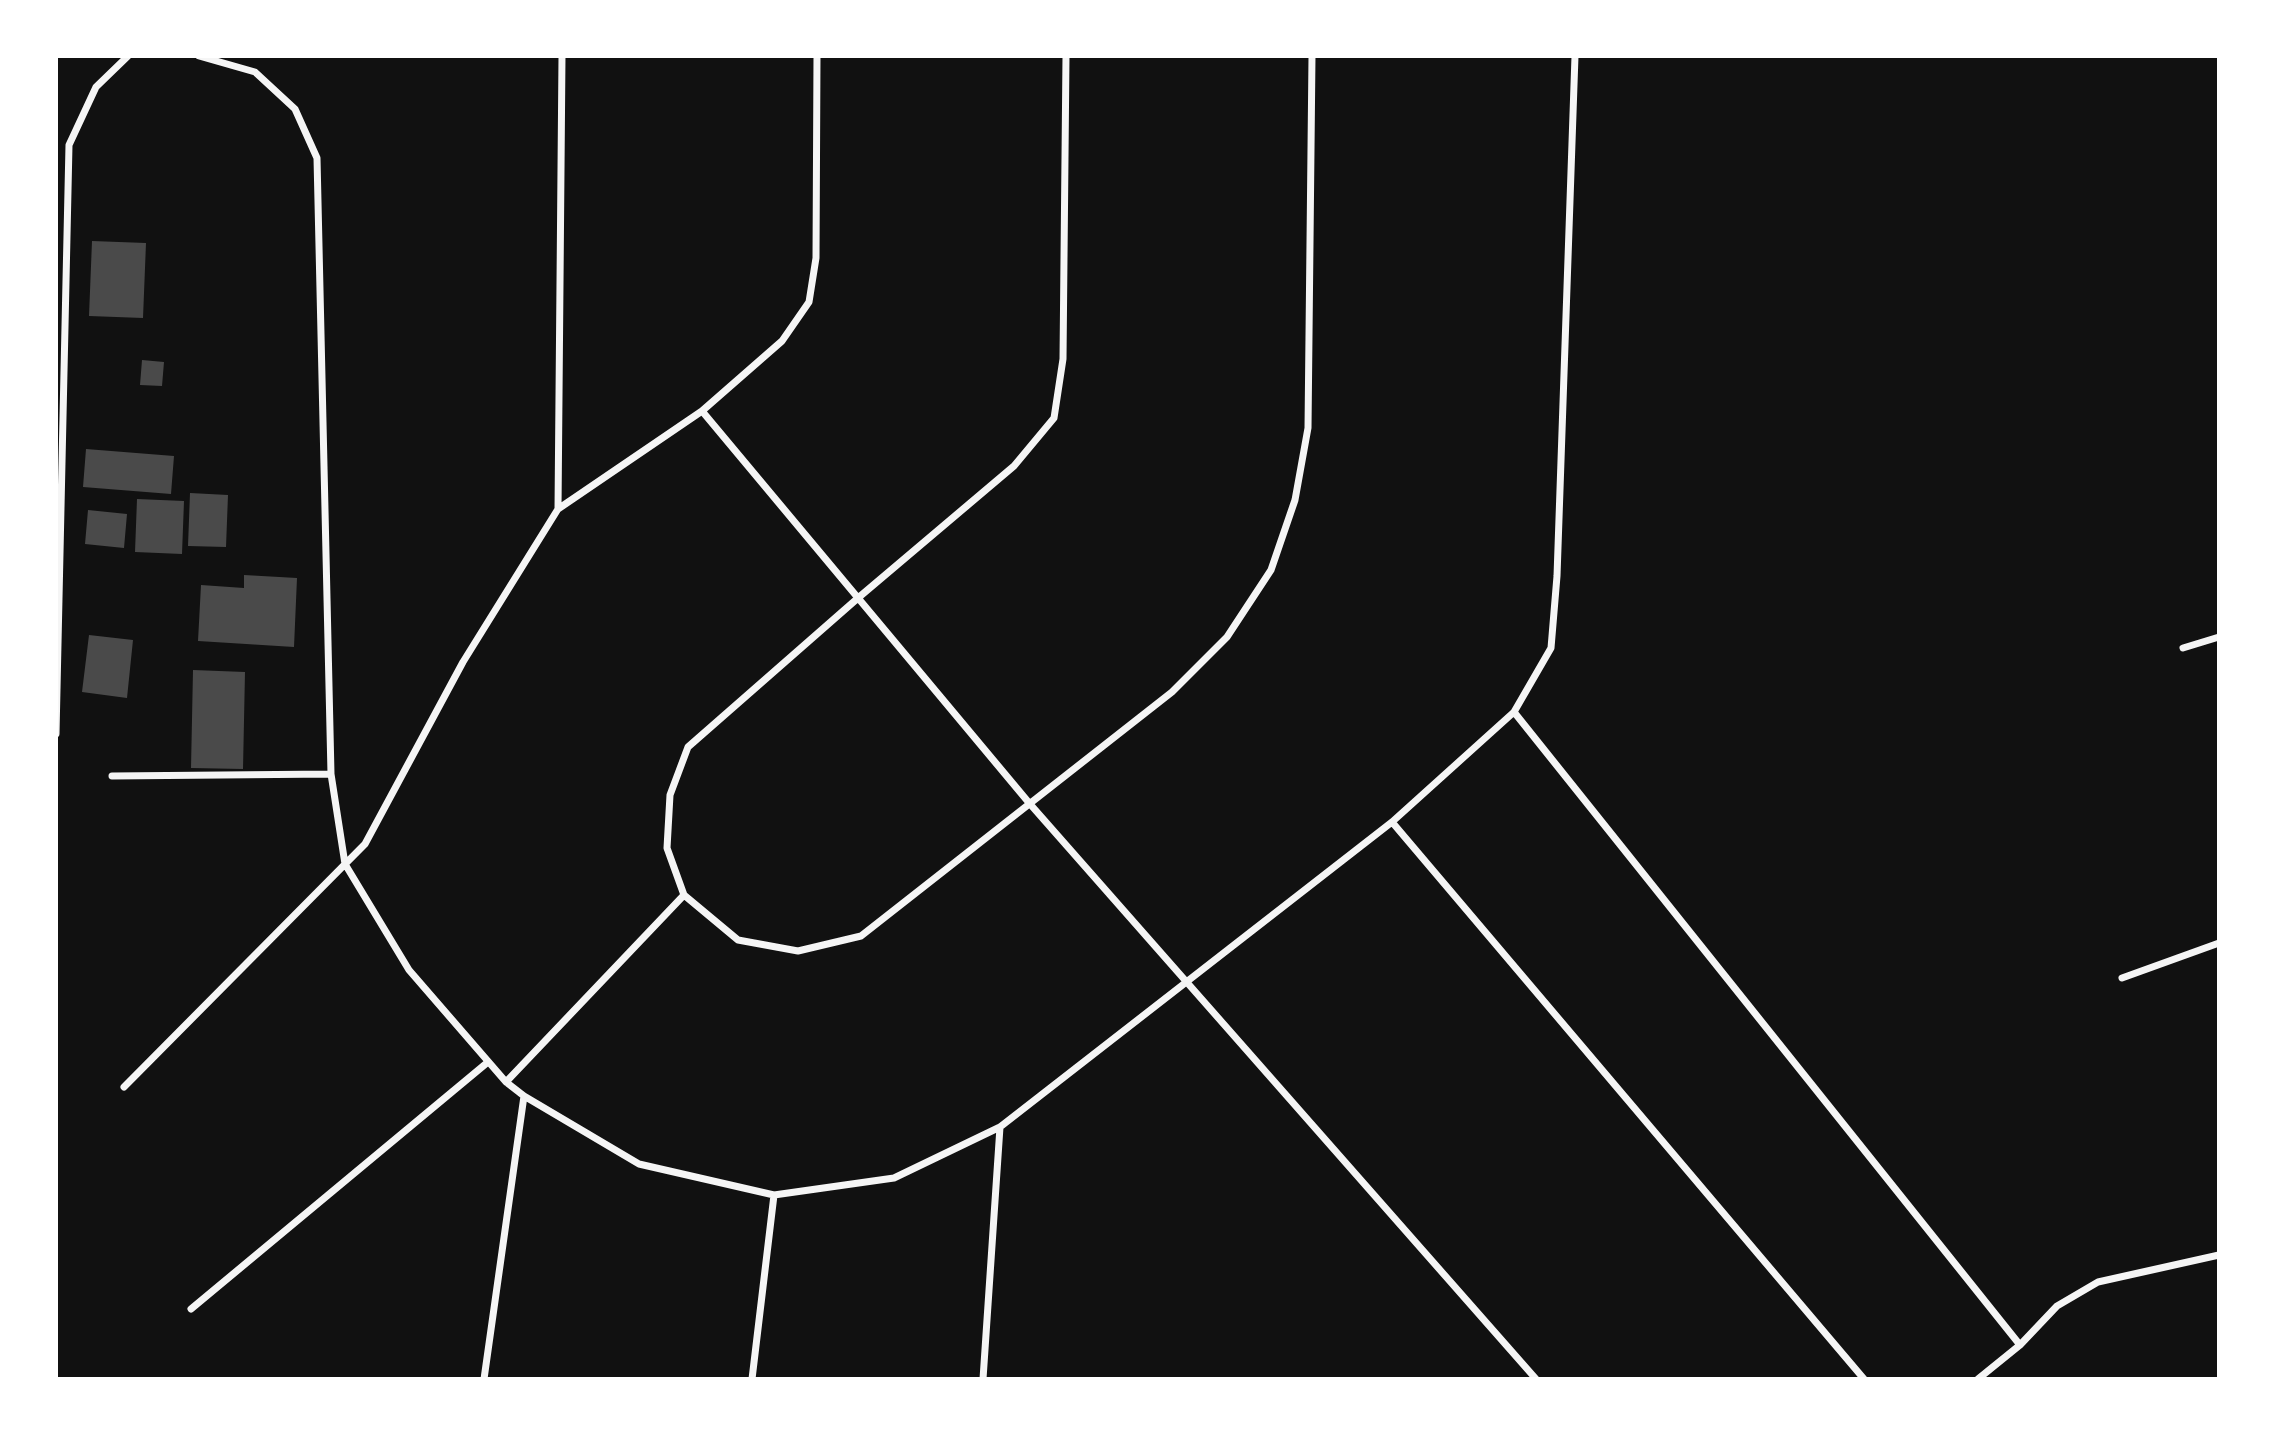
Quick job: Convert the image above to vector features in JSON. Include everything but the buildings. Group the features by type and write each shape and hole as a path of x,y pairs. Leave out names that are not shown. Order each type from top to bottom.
{"street":[{"path":"56,734 69,145 96,87 128,56"},
{"path":"199,56 256,72 295,108 317,158 331,774 345,864 409,970 506,1082 524,1096 639,1164 774,1195 894,1178 1000,1127 1392,822 1514,712 1551,648 1557,576 1576,56"},
{"path":"558,509 562,56"},
{"path":"124,1087 365,844 463,662 558,509 702,411 782,341 809,302 816,258 817,56"},
{"path":"1066,56 1063,359 1054,418 1014,466 688,747 670,795 667,848 684,895 738,940 797,951 861,936 1172,692 1227,637 1271,570 1295,500 1308,429 1312,56"},
{"path":"702,411 1030,804 1536,1379"},
{"path":"2183,648 2219,637"},
{"path":"1514,712 2020,1345"},
{"path":"112,776 331,774"},
{"path":"1392,822 1864,1379"},
{"path":"506,1082 684,895"},
{"path":"2122,978 2219,943"},
{"path":"191,1309 488,1062"},
{"path":"484,1379 524,1096"},
{"path":"983,1379 1000,1127"},
{"path":"752,1379 774,1195"},
{"path":"1978,1379 2020,1345 2057,1306 2098,1282 2219,1255"}]}
